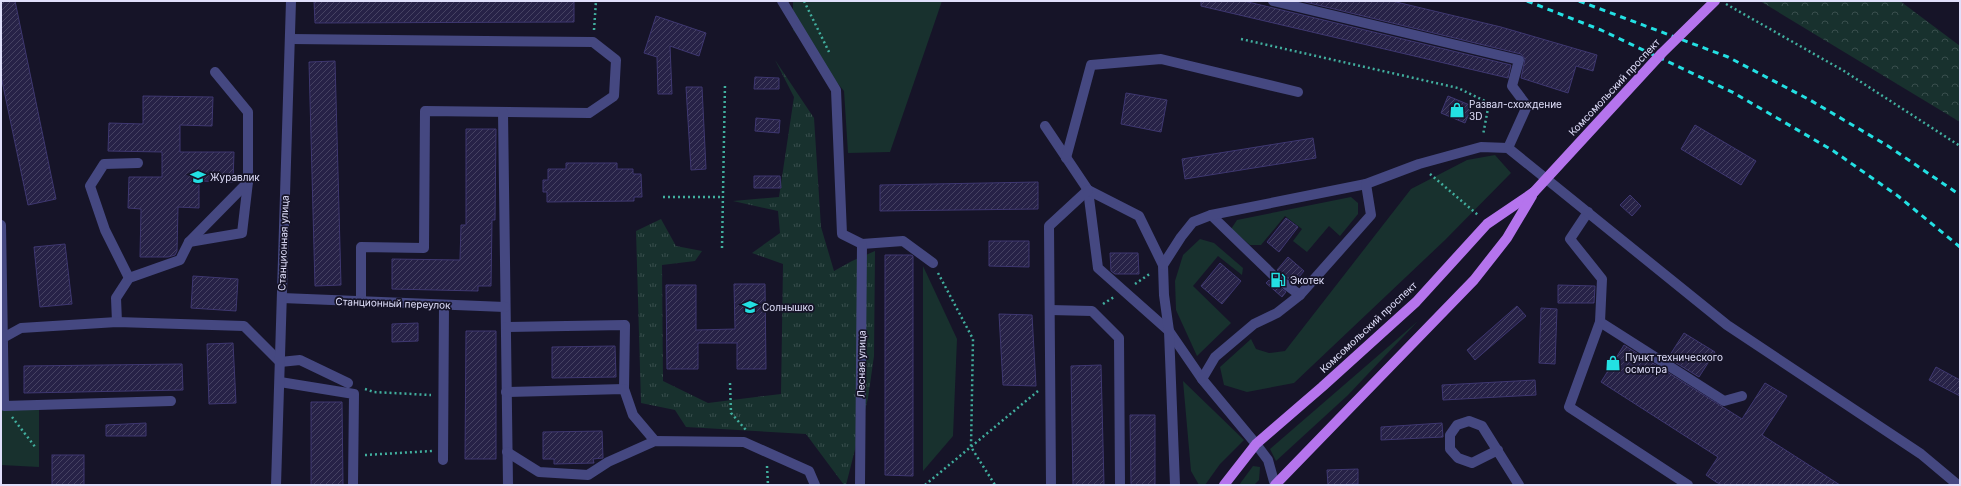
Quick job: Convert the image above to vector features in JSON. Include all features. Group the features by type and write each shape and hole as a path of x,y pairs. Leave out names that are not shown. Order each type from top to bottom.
{"main road":[{"name":"Комсомольский проспект","path":"1275,485 1474,280 1507,238 1534,192 1662,53 1719,2"},
{"name":"Комсомольский проспект","path":"1224,485 1256,444 1416,302 1487,224 1534,192"}],"street":[{"name":"Станционная улица","path":"276,485 291,1"},
{"path":"782,1 836,90 842,234 862,244 903,241 933,263"},
{"path":"1273,1 1519,60 1512,86 1527,106 1508,148"},
{"path":"290,39 593,42 616,60 614,96 588,113 425,111 424,248 361,247 361,302"},
{"path":"1066,158 1091,65 1161,58 1298,92"},
{"path":"189,242 242,233 248,182 248,112 214,72"},
{"path":"503,112 508,485"},
{"path":"1045,126 1088,190 1098,268 1169,331 1202,379 1268,460 1275,485"},
{"path":"1163,265 1181,237 1193,222 1211,215 1366,184 1419,164 1481,147 1508,148 1727,325 1921,454 1958,485"},
{"path":"129,278 105,230 90,186 104,164 138,163"},
{"path":"117,322 116,298 129,278 180,260 189,242 248,182"},
{"path":"1202,379 1215,357 1254,324 1277,313 1300,295 1371,215 1366,184"},
{"path":"1088,190 1140,216 1163,265 1164,295 1169,331 1175,485"},
{"path":"1051,485 1049,226 1088,190"},
{"path":"1588,212 1570,238 1602,280 1600,322 1569,407 1688,485"},
{"path":"1211,215 1273,275 1300,295"},
{"path":"1,225 2,360 4,406 171,401"},
{"name":"Лесная улица","path":"860,485 862,244"},
{"name":"Станционный переулок","path":"282,298 505,307"},
{"path":"443,455 444,305"},
{"path":"1050,310 1092,311 1119,338 1120,485"},
{"path":"3,338 21,328 117,322 244,326 280,362 300,360 348,384"},
{"path":"1600,322 1724,401 1742,396"},
{"path":"506,327 625,326 624,389 633,415 655,441"},
{"path":"280,382 354,394 353,485"},
{"path":"506,392 624,389"},
{"path":"1498,450 1472,463 1458,458 1450,448 1450,436 1457,425 1469,421 1482,426 1498,450 1519,485"},
{"path":"507,452 539,472 588,475 608,462 655,441 744,442 809,471 815,485"},
{"path":"1175,472 1184,485"}],"path":[{"path":"593,42 596,1"},
{"path":"1719,2 1729,4 1844,71 1960,146"},
{"path":"1241,39 1458,88 1489,103 1481,147"},
{"path":"722,248 725,84"},
{"path":"1419,164 1487,224"},
{"path":"663,197 723,197"},
{"path":"933,263 973,338 971,447 995,485"},
{"path":"925,485 1050,381"},
{"path":"348,384 374,392 443,396"},
{"path":"4,406 36,448"},
{"path":"363,461 365,455 443,455"}],"green space":[{"path":"793,1 942,1 890,152 848,153 844,91 793,30"},
{"path":"1760,1 1900,1 1960,46 1960,122"},
{"path":"775,60 814,118 821,227 834,271 875,251 874,356 868,398 846,485 844,485 806,434 686,427 675,410 641,403 636,231 661,219 676,246 702,251 695,261 662,265 663,381 708,403 781,394 783,264 752,253 780,233 778,211 733,201 779,197 794,97"},
{"path":"1495,155 1511,173 1445,240 1294,383 1247,392 1224,385 1220,367 1251,339 1256,349 1269,353 1285,351 1411,189 1467,160"},
{"path":"1351,197 1358,203 1358,214 1340,236 1329,226 1307,252 1293,241 1302,229 1285,216 1261,245 1250,245 1231,229 1237,220"},
{"path":"1200,239 1214,243 1243,268 1242,275 1218,256 1193,286 1231,323 1197,356 1176,310 1175,281 1183,255"},
{"path":"923,266 957,339 953,436 923,471"},
{"path":"1418,321 1348,395 1276,461 1270,449"},
{"path":"1183,381 1244,440 1220,464 1205,485 1199,485 1191,471"},
{"path":"1,408 39,410 39,467 1,465"},
{"path":"1253,466 1260,467 1259,480 1254,485 1239,485"}],"building":[{"path":"1,1 15,1 56,199 28,205 1,76"},
{"path":"314,1 574,1 574,22 315,23"},
{"path":"1201,1 1244,1 1511,65 1508,78 1201,6"},
{"path":"1301,1 1392,1 1501,27 1597,55 1593,71 1576,66 1568,93 1521,78 1525,59 1521,54"},
{"path":"656,16 706,33 699,56 670,46 672,94 658,94 657,57 644,53"},
{"path":"335,61 341,285 315,286 309,62"},
{"path":"755,77 779,78 779,89 754,89"},
{"path":"686,87 702,87 706,169 691,170"},
{"path":"1126,93 1167,100 1161,132 1121,124"},
{"name":"Журавлик","path":"143,96 213,97 212,126 180,125 180,152 234,152 233,182 199,181 199,208 178,207 177,251 175,255 168,257 140,257 141,209 128,208 129,177 162,177 162,152 108,151 109,123 143,124"},
{"name":"Развал-схождение 3D","path":"1448,96 1472,106 1465,123 1441,113"},
{"path":"756,118 780,120 779,133 755,131"},
{"path":"1695,125 1756,161 1741,185 1681,149"},
{"path":"466,129 496,129 495,220 492,220 491,286 478,286 478,291 392,289 392,259 460,260 461,225 466,225"},
{"path":"1313,138 1316,158 1185,179 1182,159"},
{"path":"566,163 617,163 617,169 633,169 633,174 641,174 642,197 634,197 634,201 547,202 547,192 543,192 543,180 548,180 548,169 566,169"},
{"path":"754,176 780,176 781,188 754,188"},
{"path":"1038,182 1038,209 880,211 880,185"},
{"path":"1630,195 1641,206 1632,216 1620,205"},
{"path":"1286,218 1298,227 1279,252 1267,242"},
{"path":"989,241 1029,241 1029,267 989,266"},
{"path":"65,244 72,304 40,307 34,247"},
{"path":"1110,253 1138,253 1139,274 1115,274 1111,271"},
{"path":"885,255 913,256 913,476 885,475"},
{"path":"1288,257 1304,271 1294,283 1277,270"},
{"path":"1220,263 1241,281 1222,304 1201,286"},
{"path":"193,276 238,279 236,311 191,308"},
{"path":"1269,280 1286,292 1282,297 1266,283"},
{"name":"Солнышко","path":"734,284 765,284 766,369 737,369 737,343 698,343 698,369 667,369 666,285 696,285 696,330 735,329"},
{"path":"1558,285 1595,286 1594,303 1558,303"},
{"path":"1517,306 1526,316 1475,360 1467,350"},
{"path":"1541,308 1557,309 1555,364 1539,363"},
{"path":"999,314 1032,315 1036,386 1003,385"},
{"path":"418,323 418,341 392,342 392,324"},
{"path":"466,331 496,331 496,459 465,459"},
{"path":"1684,333 1715,352 1699,377 1668,358"},
{"path":"233,343 236,403 209,404 207,344"},
{"path":"1624,345 1742,419 1765,383 1787,396 1762,435 1840,485 1722,485 1716,482 1706,475 1718,457 1601,382"},
{"path":"615,346 616,377 552,378 552,347"},
{"path":"182,364 183,390 24,393 24,366"},
{"path":"1101,365 1104,485 1073,485 1071,366"},
{"path":"1936,367 1960,380 1960,396 1929,380"},
{"path":"1535,380 1536,395 1443,400 1442,385"},
{"path":"311,402 342,402 343,485 311,485"},
{"path":"1130,415 1155,415 1155,485 1131,485"},
{"path":"146,423 146,436 106,436 106,425"},
{"path":"1442,423 1443,437 1381,440 1381,427"},
{"path":"602,431 603,458 593,459 594,463 554,464 554,459 543,459 543,432"},
{"path":"52,455 84,455 84,485 52,485"},
{"path":"1358,469 1358,484 1328,485 1327,470"}],"railway":[{"path":"1527,1 1601,30 1734,93 1832,150 1898,196 1960,247"},
{"path":"1579,1 1728,57 1810,100 1888,146 1960,195"}],"place":[{"name":"Развал-схождение 3D","path":"1457,110"},
{"name":"Журавлик","path":"198,177"},
{"name":"Экотек","path":"1278,280"},
{"name":"Солнышко","path":"750,307"},
{"name":"Пункт технического осмотра","path":"1613,363"}]}
